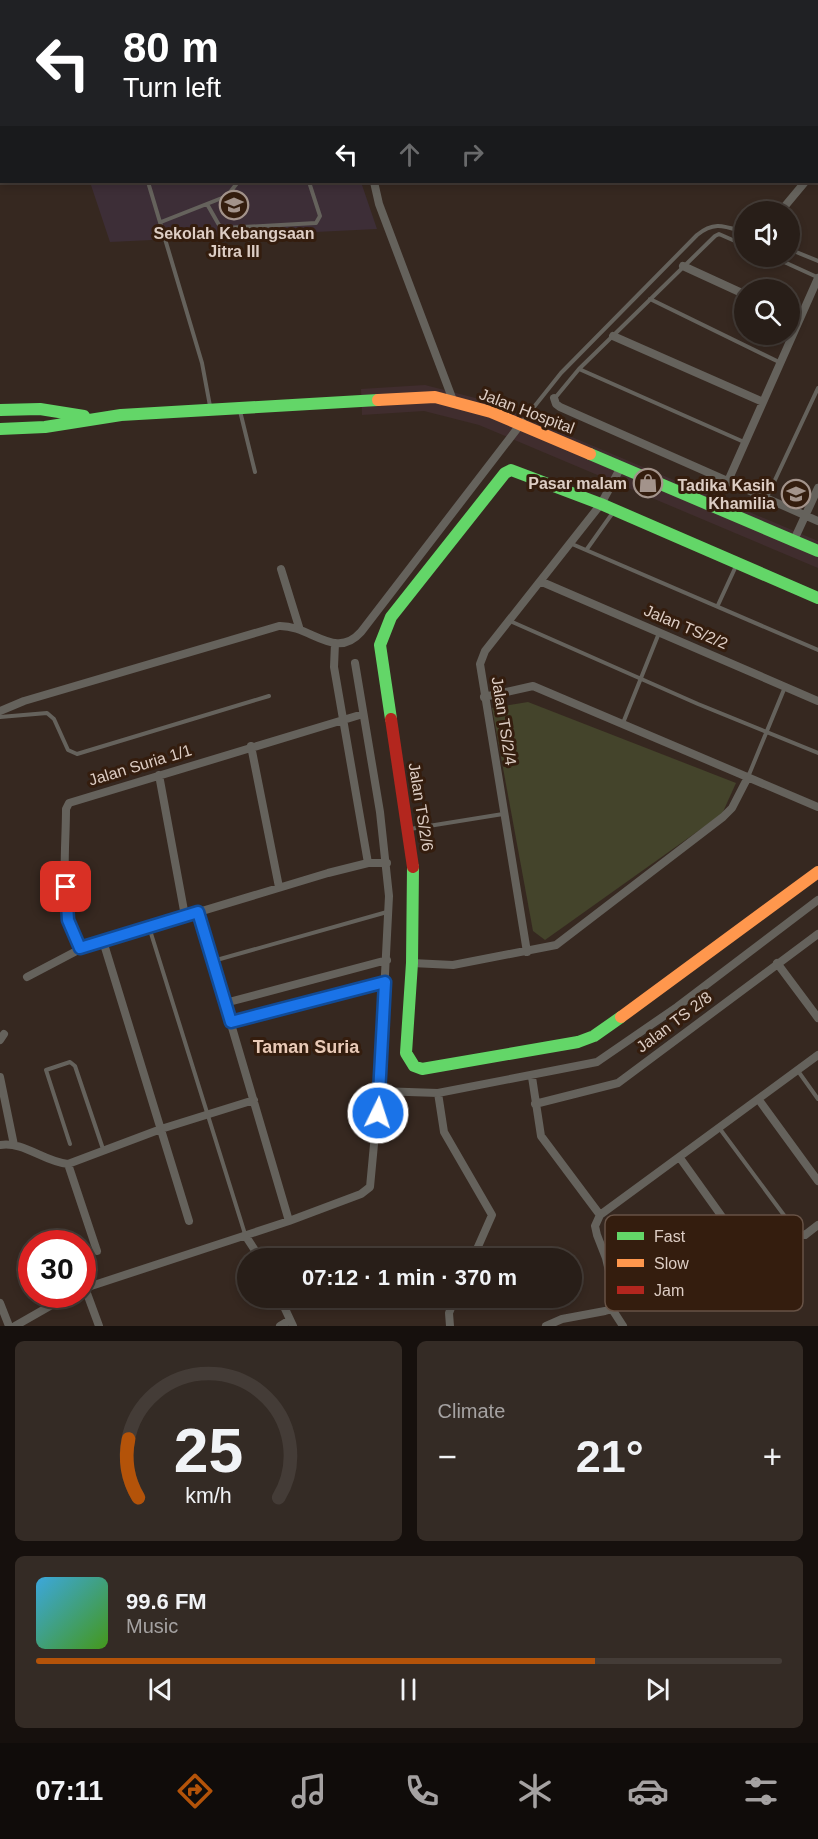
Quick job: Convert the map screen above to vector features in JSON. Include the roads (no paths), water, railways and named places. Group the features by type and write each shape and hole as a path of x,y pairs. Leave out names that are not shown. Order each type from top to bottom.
{"street":[{"path":"374,183 379,204 454,403"},
{"path":"789,201 804,183"},
{"path":"684,266 734,289"},
{"path":"800,315 818,278"},
{"path":"613,336 763,402"},
{"path":"728,481 787,345"},
{"name":"Jalan Hospital","path":"0,429 45,427 97,418 428,397 491,412 818,551"},
{"path":"554,399 560,407 818,521"},
{"name":"Jalan Hospital","path":"0,410 40,409 97,418"},
{"path":"0,711 24,701 279,626 299,627 335,643 347,643 361,632 520,425"},
{"name":"Jalan TS/2/4","path":"527,952 484,697 482,657 601,504 621,467"},
{"name":"Jalan TS/2/6","path":"818,598 601,504 508,470 386,626 380,645 380,659 409,829 413,874 412,963 406,1053 414,1066 422,1069 578,1042 602,1032 818,872"},
{"path":"794,540 818,488"},
{"path":"281,569 299,627"},
{"name":"Jalan TS/2/2","path":"542,582 818,701"},
{"path":"335,643 334,667 368,862"},
{"path":"96,1284 289,1221 361,1194 370,1187 380,1091 390,911 387,863 355,663"},
{"path":"484,697 533,686 818,807"},
{"name":"Jalan Suria 1/1","path":"80,948 68,920 66,809 74,800 363,714"},
{"path":"251,746 279,887"},
{"path":"159,775 185,916"},
{"path":"412,963 453,965 549,948 723,818 732,808 748,777"},
{"path":"27,977 80,948 368,862 387,863"},
{"path":"380,1091 438,1093 532,1077 603,1058 677,1007 818,900"},
{"path":"198,912 289,1221"},
{"name":"Jalan TS 2/8","path":"535,1104 618,1083 818,934"},
{"path":"103,941 189,1221"},
{"path":"225,1003 387,960"},
{"path":"777,963 818,1018"},
{"path":"231,1022 385,982"},
{"path":"605,1255 595,1226 600,1215 818,1055"},
{"path":"0,1077 15,1145"},
{"path":"532,1077 541,1136 600,1215"},
{"path":"438,1093 444,1132 492,1215 477,1248"},
{"path":"0,1145 15,1145 55,1163 68,1164 161,1129 254,1100"},
{"path":"759,1100 818,1180"},
{"path":"680,1158 721,1215"},
{"path":"68,1164 97,1251"},
{"path":"803,1235 818,1225"},
{"path":"245,1235 253,1248"},
{"path":"0,1303 9,1326"},
{"path":"15,1326 46,1308"},
{"path":"92,1308 99,1326"},
{"path":"280,1326 292,1323 285,1308"},
{"path":"450,1326 451,1308"},
{"path":"546,1326 561,1319 605,1309"},
{"path":"615,1311 623,1326"}],"lane":[{"path":"148,183 202,363 210,412"},
{"path":"161,222 227,196 237,183"},
{"path":"207,204 219,225 225,228 316,223 320,216 309,183"},
{"path":"520,425 561,373 697,235 709,226 717,224 734,229"},
{"path":"554,399 579,369 719,234 734,241"},
{"path":"800,254 818,261"},
{"path":"794,267 818,278"},
{"path":"650,299 780,363"},
{"path":"579,369 745,443"},
{"path":"767,497 818,388"},
{"path":"240,410 255,472"},
{"path":"587,549 614,510"},
{"path":"571,543 818,650"},
{"path":"718,605 737,563"},
{"path":"510,621 698,704 818,753"},
{"path":"623,724 660,632"},
{"path":"748,777 785,687"},
{"path":"0,717 47,713 54,719 68,750 77,754 269,696"},
{"path":"409,829 504,814"},
{"path":"212,961 390,911"},
{"path":"149,927 245,1235"},
{"path":"70,1144 46,1070 70,1062 75,1066 103,1149"},
{"path":"798,1070 818,1098"},
{"path":"720,1128 784,1215"}],"place":[{"name":"Sekolah Kebangsaan Jitra III","path":"234,205"},
{"name":"Pasar malam","path":"648,483"},
{"name":"Tadika Kasih Khamilia","path":"796,494"}],"district":[{"name":"Taman Suria","path":"306,1047"}]}
